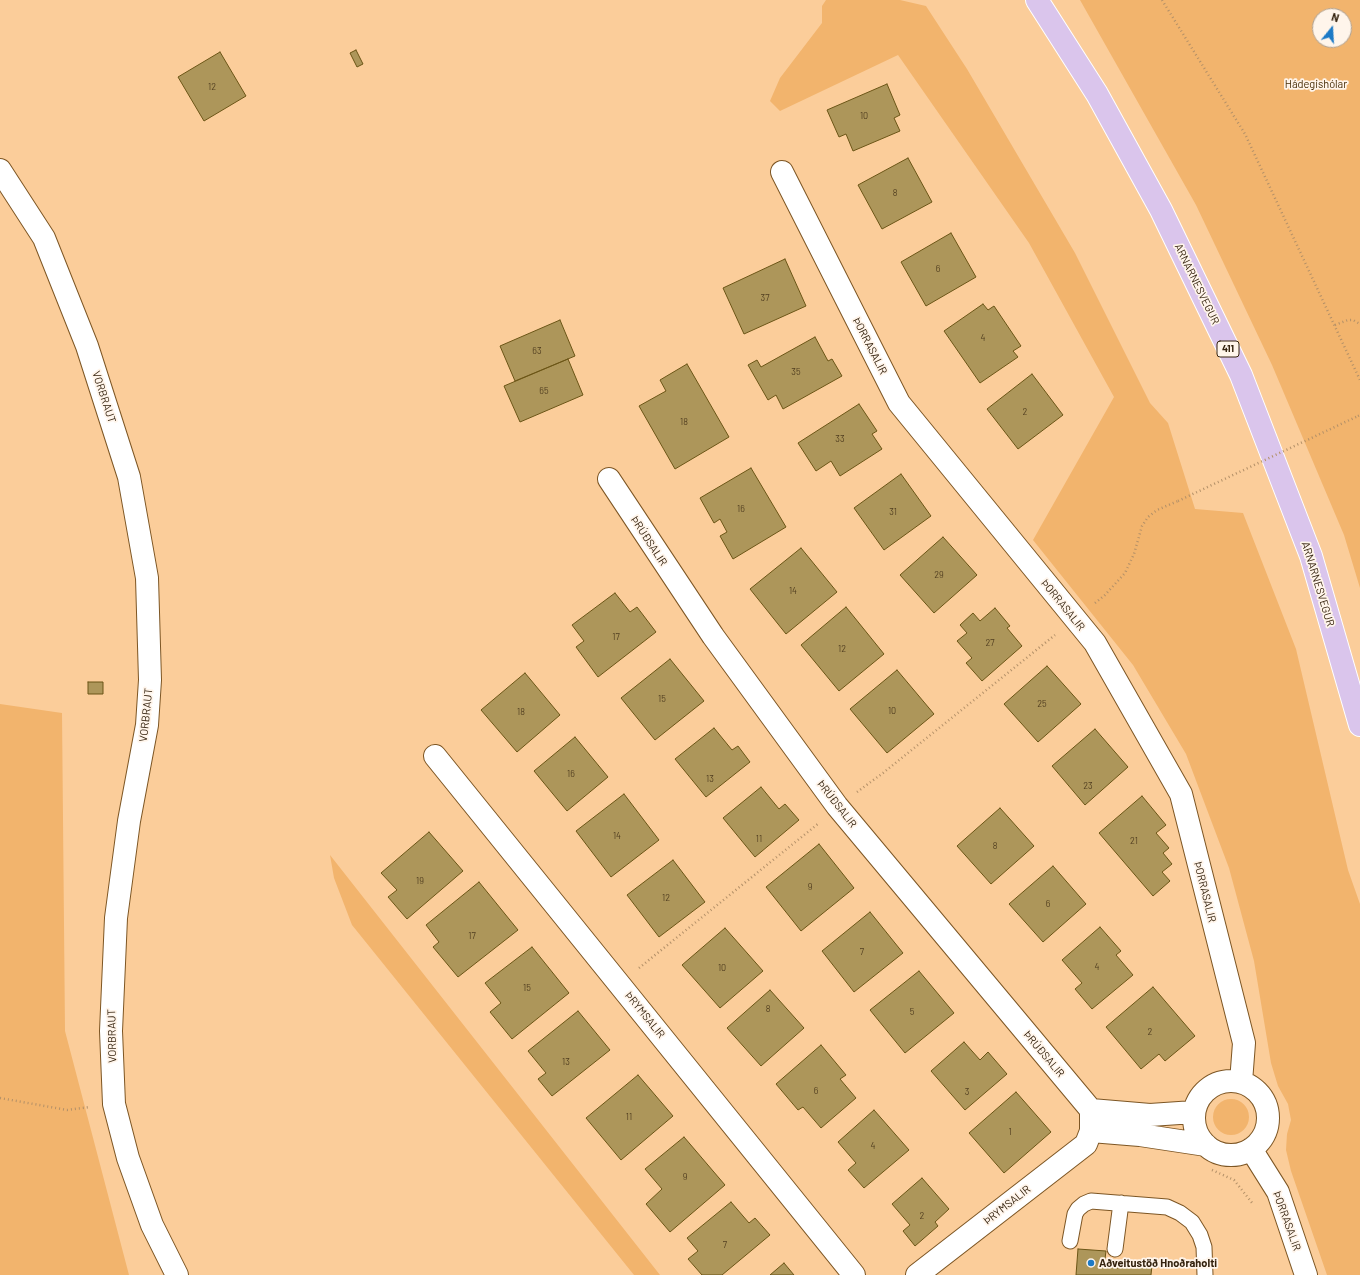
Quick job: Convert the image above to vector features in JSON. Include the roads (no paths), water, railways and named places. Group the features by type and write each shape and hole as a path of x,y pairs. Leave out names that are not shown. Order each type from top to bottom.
{"main road":[{"name":"ARNARNESVEGUR","path":"1037,0 1097,94 1161,210 1241,376 1311,556 1360,724"}],"street":[{"name":"VORBRAUT","path":"0,170 44,238 88,346 129,477 147,578 150,680 147,725 129,821 116,918 111,1031 114,1104 128,1158 152,1225 177,1275"},
{"name":"ÞORRASALIR","path":"782,172 899,403 1095,644 1181,794 1244,1043 1241,1082"},
{"name":"ÞRÚÐSALIR","path":"609,479 712,636 837,806 1091,1110"},
{"name":"ÞRYMSALIR","path":"435,756 854,1275"},
{"path":"1228,1081 1241,1082 1252,1088 1261,1096 1266,1107 1268,1120 1265,1131 1260,1141 1251,1149 1240,1154 1229,1155 1217,1152 1206,1145 1198,1136 1194,1124 1194,1112 1198,1100 1206,1090 1216,1084 1228,1081"},
{"path":"1194,1112 1150,1115 1091,1110 1091,1131 1140,1135 1206,1145"},
{"name":"ÞRYMSALIR","path":"917,1275 1086,1144 1091,1131"},
{"name":"ÞORRASALIR","path":"1251,1149 1278,1192 1306,1275"}],"lane":[{"path":"1070,1241 1075,1214 1084,1204 1091,1201 1167,1207 1180,1213 1192,1222 1200,1235 1204,1247 1205,1275"},
{"path":"1115,1249 1121,1203"}],"place":[{"name":"Aðveitustöð Hnoðraholti","path":"1091,1263"}],"park label":[{"name":"Hádegishólar","path":"1316,84"}]}
